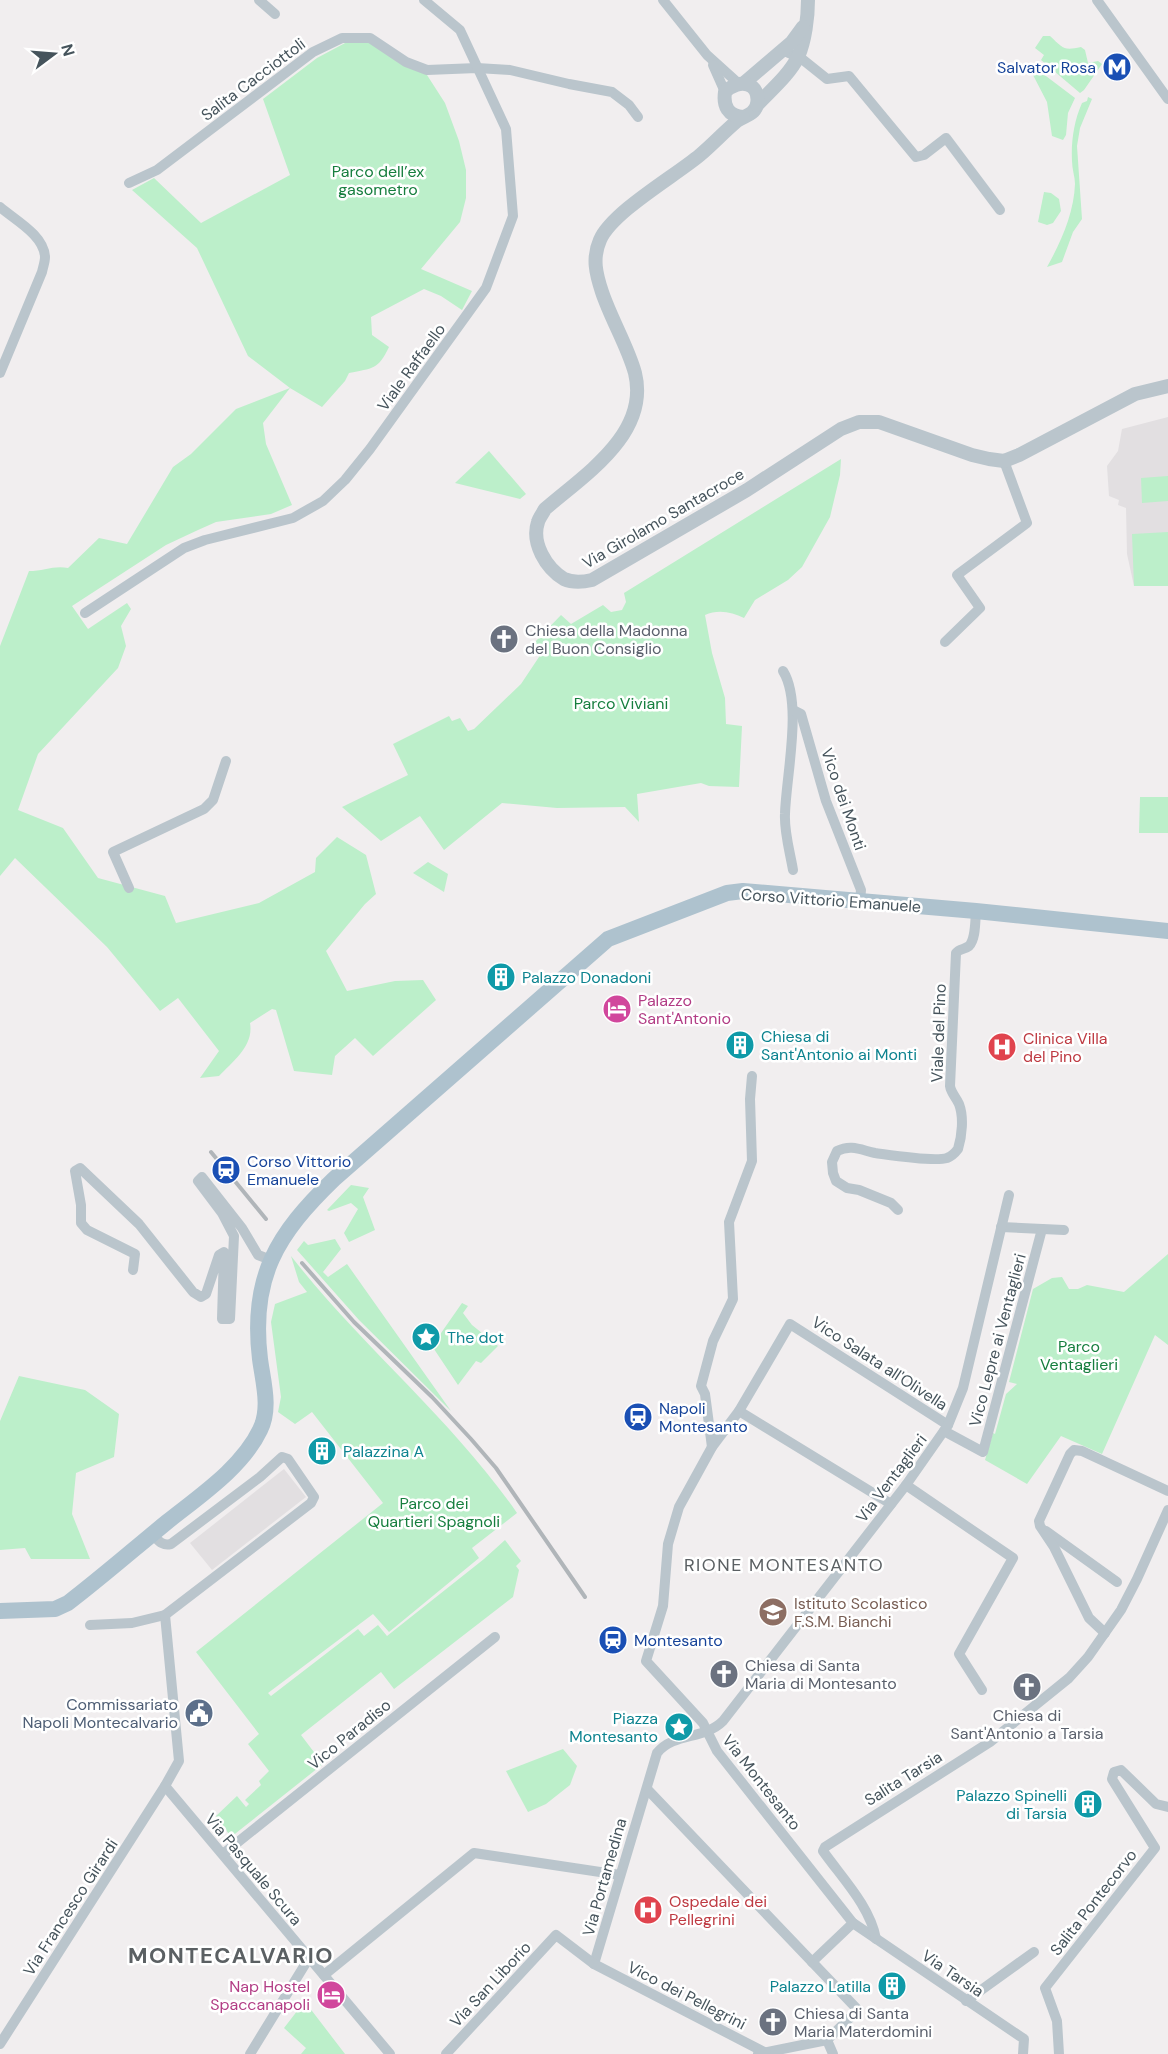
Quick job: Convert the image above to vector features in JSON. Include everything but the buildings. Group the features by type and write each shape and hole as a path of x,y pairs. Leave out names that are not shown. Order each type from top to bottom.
{"main road":[{"name":"Corso Vittorio Emanuele","path":"0,1611 62,1606 206,1492 240,1459 261,1430 266,1405 258,1334 258,1307 271,1260 283,1236 296,1219 333,1181 608,939 727,893 763,892 1168,931"}],"street":[{"path":"259,0 275,14"},
{"name":"Viale Raffaello","path":"85,614 184,548 205,540 293,518 323,501 345,480 370,449 486,288 513,216 506,129 460,30 424,0"},
{"path":"663,0 707,55 724,92 728,122 704,151"},
{"path":"704,151 742,117 751,114 797,57 806,23 808,0"},
{"path":"1097,0 1168,99"},
{"path":"724,92 732,85 741,83 792,42 806,23"},
{"name":"Salita Cacciottoli","path":"129,183 157,170 313,52 342,38 370,38 406,62 426,70 477,68 510,70 612,92 629,105 638,117"},
{"path":"782,50 797,57 826,79 849,76 916,157 924,155 946,138 1000,210"},
{"path":"707,55 741,83 755,90 758,95 757,105"},
{"path":"728,112 742,117"},
{"name":"Via Girolamo Santacroce","path":"704,151 613,222 596,249 595,270 608,309 635,372 634,412 628,428 613,449 545,509 537,521 536,537 540,554 564,578 579,582 592,580 775,472 841,429 859,422 879,422 972,455 1004,461"},
{"path":"0,207 34,235 42,246 45,257 42,272 5,344 0,373"},
{"path":"945,642 980,608 957,574 1027,523 1004,461 1124,399 1141,392 1168,386"},
{"path":"1124,399 1168,392"},
{"path":"783,671 788,678 793,710 784,817 793,870"},
{"name":"Vico dei Monti","path":"793,710 801,714 826,801 861,890 858,901"},
{"path":"129,888 113,852 204,809 213,800 226,761"},
{"name":"Viale del Pino","path":"898,1210 891,1203 840,1184 834,1177 832,1162 837,1150 846,1147 876,1153 936,1159 950,1157 958,1149 961,1114 959,1104 950,1091 956,953 958,949 968,946 972,941 976,911"},
{"path":"712,1447 705,1394 701,1386 713,1341 733,1299 729,1222 752,1161 750,1100 752,1076"},
{"path":"133,1270 135,1254 87,1230 81,1223 81,1205 75,1171 80,1168 139,1224 193,1292 201,1297 206,1294 219,1255 224,1252 222,1319 230,1319 234,1236 222,1213 198,1181 202,1177 242,1228 258,1255 271,1260"},
{"name":"Via Ventaglieri","path":"708,1732 723,1721 906,1485 946,1428 963,1388 1009,1195"},
{"path":"1001,1227 1064,1230"},
{"name":"Vico Lepre ai Ventaglieri","path":"946,1428 983,1452 1042,1229"},
{"name":"Vico Salata all'Olivella","path":"739,1411 790,1324 946,1428"},
{"path":"712,1447 739,1411 891,1504"},
{"name":"Via Montesanto","path":"712,1447 679,1507 668,1544 663,1606 646,1661 703,1723 717,1751 853,1923"},
{"path":"1105,1633 1089,1618 1039,1521 1070,1454 1074,1450 1082,1451 1168,1491"},
{"path":"90,1625 132,1623 165,1615 311,1503 314,1497 288,1459 282,1457 261,1477 171,1544 160,1543 153,1535"},
{"path":"906,1485 1012,1558 959,1654 982,1690"},
{"name":"Salita Tarsia","path":"876,1939 867,1913 823,1851 825,1847 990,1742 1070,1678 1105,1633 1123,1587 1168,1510"},
{"path":"1040,1526 1123,1587"},
{"name":"Via Francesco Girardi","path":"0,2044 179,1761 165,1615"},
{"name":"Vico Paradiso","path":"223,1854 495,1637"},
{"path":"708,1732 678,1738 661,1748 654,1757 645,1794 858,2010 827,2040 762,2053"},
{"name":"Salita Pontecorvo","path":"1059,2054 1057,2021 1045,1988 1155,1848 1113,1779 1114,1772 1121,1770 1156,1804 1168,1807"},
{"name":"Via Pasquale Scura","path":"165,1786 390,2054"},
{"name":"Via Portamedina","path":"594,1964 645,1794"},
{"path":"324,1975 474,1853 620,1875"},
{"path":"812,1962 853,1923"},
{"name":"Via Tarsia","path":"853,1923 1024,2039 1023,2054"},
{"name":"Vico dei Pellegrini","path":"556,1935 594,1964 762,2053"},
{"name":"Via San Liborio","path":"446,2054 556,1935"},
{"path":"966,2001 1034,1952"},
{"path":"250,2054 309,1958"},
{"path":"827,2040 833,2054"}],"shaded area":[{"path":"1168,417 1168,586 1134,586 1127,554 1126,508 1118,505 1119,500 1109,496 1107,466 1118,451 1122,429"},
{"path":"284,1469 306,1497 212,1570 190,1543"}],"green space":[{"path":"1043,36 1050,36 1061,46 1070,49 1081,47 1085,50 1088,63 1098,61 1102,64 1080,93 1041,60 1044,55 1035,48"},
{"name":"Parco dell’ex gasometro","path":"347,42 369,42 427,75 445,103 459,141 466,170 466,198 460,222 421,269 472,291 462,310 441,296 424,289 371,317 372,335 389,347 385,355 374,367 349,373 345,381 322,407 290,388 248,356 197,248 132,190 154,178 201,223 290,175 263,99 317,58"},
{"path":"1038,70 1075,98 1068,113 1066,135 1063,140 1052,136 1047,102 1033,75"},
{"path":"1088,97 1092,99 1080,128 1077,146 1082,219 1073,232 1062,262 1047,267 1062,237 1072,206 1075,184 1072,161 1074,131 1082,103 1087,101"},
{"path":"1044,192 1051,193 1059,199 1061,211 1053,223 1047,225 1038,222"},
{"path":"290,388 263,423 266,444 292,505 271,514 216,522 198,530 166,545 72,606 88,629 127,603 131,609 121,626 126,646 118,668 38,754 18,810 63,828 98,878 165,896 176,923 259,903 315,872 316,858 337,837 366,855 376,894 326,951 347,991 395,981 423,980 436,1000 373,1056 355,1038 335,1056 332,1075 294,1071 276,1010 272,1009 250,1023 246,1046 219,1076 200,1078 219,1051 178,998 160,1011 107,947 15,858 0,876 0,646 29,571 68,568 99,538 127,544 173,467 191,454 236,409"},
{"path":"489,451 526,494 520,499 455,483"},
{"name":"Parco Viviani","path":"841,459 840,475 830,517 802,567 788,580 755,600 744,618 725,612 705,615 712,653 725,698 726,724 742,726 739,787 709,786 701,783 637,794 639,822 625,807 557,808 502,803 444,850 420,816 381,841 342,807 408,775 393,744 449,716 452,721 460,718 468,731 474,729 521,684 539,657 535,642 561,615 571,624 603,605 611,612 622,610 626,602 624,593"},
{"path":"1168,476 1168,501 1142,503 1141,478"},
{"path":"1168,532 1168,586 1134,586 1132,534"},
{"path":"1140,797 1168,797 1168,833 1139,833"},
{"path":"428,862 448,874 444,892 413,873"},
{"path":"351,1185 369,1188 363,1197 375,1230 349,1242 344,1233 358,1209 351,1203 327,1210"},
{"path":"335,1239 341,1249 323,1272 328,1277 347,1264 451,1411 359,1320 297,1250 304,1241 308,1245"},
{"name":"Parco Ventaglieri","path":"1168,1254 1168,1345 1155,1335 1102,1454 1061,1436 1027,1484 985,1460 1006,1394 1017,1384 1009,1382 1033,1289 1052,1278 1062,1277 1069,1289 1078,1289 1087,1285 1124,1292"},
{"name":"Parco dei Quartieri Spagnoli","path":"291,1256 347,1321 464,1446 517,1513 472,1548 479,1558 389,1632 373,1614 268,1693 271,1696 358,1629 364,1636 378,1625 387,1636 505,1540 521,1561 516,1566 519,1570 513,1597 394,1689 381,1672 301,1735 323,1764 231,1837 216,1816 237,1796 246,1807 249,1804 245,1800 261,1785 259,1781 269,1771 248,1744 259,1734 196,1652 383,1503 312,1412 295,1424 278,1412 281,1397 271,1322 275,1304 307,1292 299,1282"},
{"path":"462,1303 468,1306 463,1313 472,1325 498,1346 481,1363 476,1361 458,1385 432,1346"},
{"path":"19,1376 85,1390 119,1414 114,1457 76,1473 72,1514 90,1559 31,1559 25,1548 0,1550 0,1421"},
{"path":"563,1749 577,1766 570,1785 546,1804 528,1812 506,1771"},
{"path":"301,2006 304,2009 309,2007 345,2054 301,2054 306,2048 284,2028"}],"railway":[{"path":"211,1152 266,1219"},
{"path":"302,1263 354,1322 432,1397 496,1468 585,1597"}],"place":[{"name":"Salvator Rosa","path":"1117,67"},
{"name":"Chiesa della Madonna del Buon Consiglio","path":"504,639"},
{"name":"Palazzo Donadoni","path":"501,977"},
{"name":"Palazzo Sant'Antonio","path":"617,1009"},
{"name":"Chiesa di Sant'Antonio ai Monti","path":"740,1045"},
{"name":"Clinica Villa del Pino","path":"1002,1047"},
{"name":"Corso Vittorio Emanuele","path":"226,1170"},
{"name":"The dot","path":"426,1337"},
{"name":"Napoli Montesanto","path":"638,1417"},
{"name":"Palazzina A","path":"322,1451"},
{"name":"Istituto Scolastico F.S.M. Bianchi","path":"773,1612"},
{"name":"Montesanto","path":"613,1640"},
{"name":"Chiesa di Santa Maria di Montesanto","path":"724,1674"},
{"name":"Chiesa di Sant'Antonio a Tarsia","path":"1027,1687"},
{"name":"Commissariato Napoli Montecalvario","path":"199,1713"},
{"name":"Piazza Montesanto","path":"679,1727"},
{"name":"Palazzo Spinelli di Tarsia","path":"1088,1804"},
{"name":"Ospedale dei Pellegrini","path":"648,1910"},
{"name":"Palazzo Latilla","path":"892,1986"},
{"name":"Nap Hostel Spaccanapoli","path":"331,1995"},
{"name":"Chiesa di Santa Maria Materdomini","path":"773,2022"}],"district":[{"name":"RIONE MONTESANTO","path":"784,1565"},
{"name":"MONTECALVARIO","path":"231,1955"}]}
